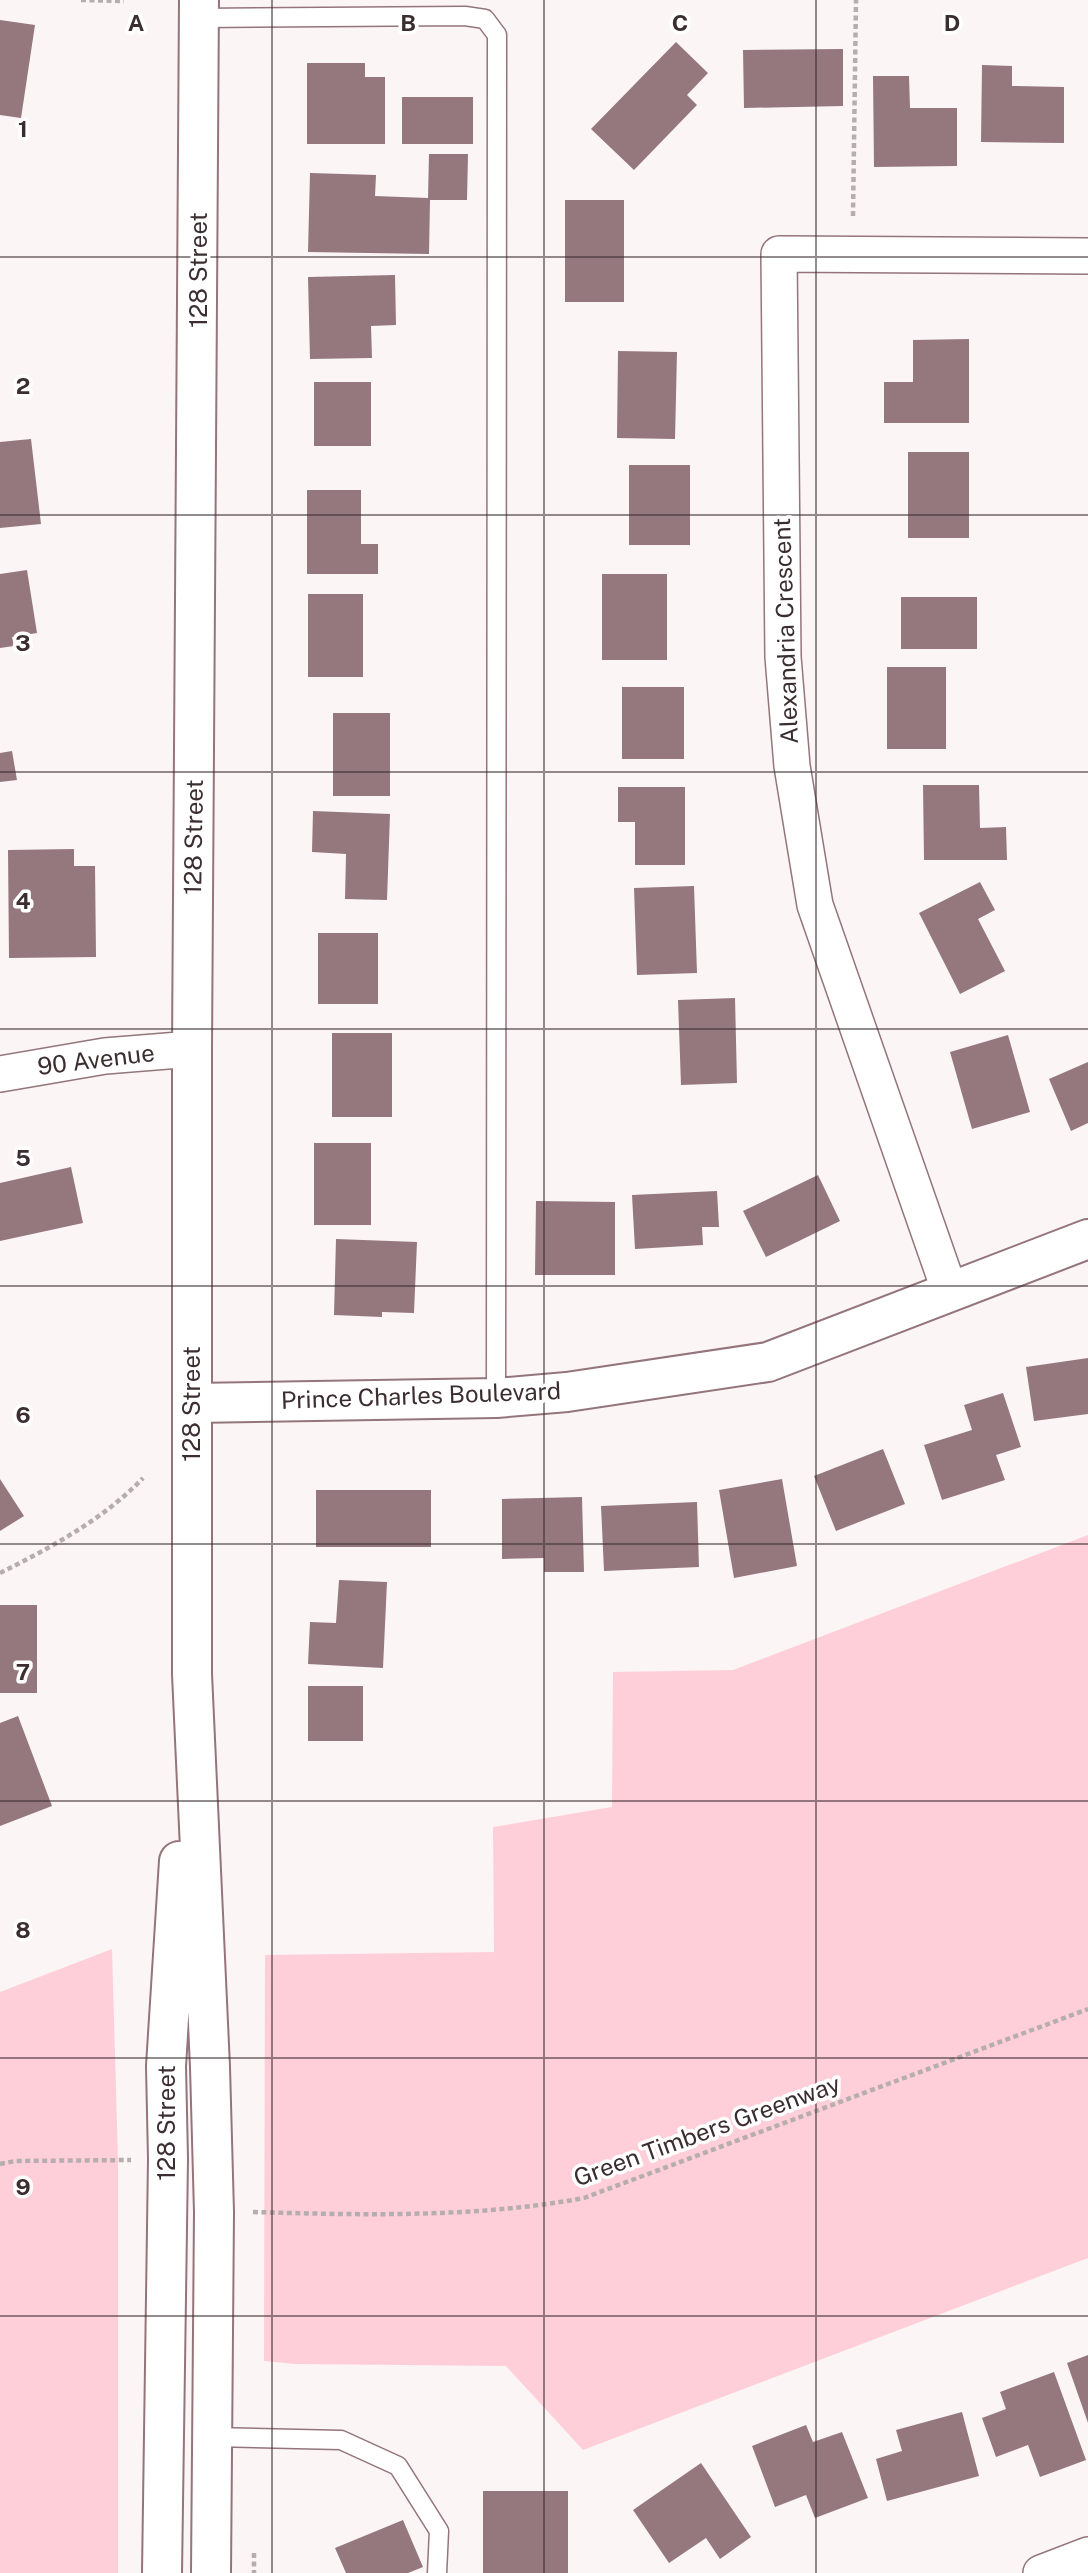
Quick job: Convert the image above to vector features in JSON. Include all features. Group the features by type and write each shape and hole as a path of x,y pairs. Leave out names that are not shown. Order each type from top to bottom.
{"main road":[{"name":"128 Street","path":"199,9 192,1049 192,1674 214,2212 211,2573"},
{"name":"Prince Charles Boulevard","path":"192,1403 496,1398 567,1392 768,1362 1088,1239"},
{"name":"128 Street","path":"162,2573 166,2066 192,1674"}],"street":[{"name":"Alexandria Crescent","path":"950,1292 816,905 792,766 783,657 779,254 1088,256"},
{"name":"90 Avenue","path":"0,1074 113,1055 192,1049"},
{"path":"1041,2573 1088,2555"}],"lane":[{"path":"199,9 465,16 485,19 497,35 496,1398"},
{"path":"213,2437 341,2440 398,2466 439,2531 437,2573"}],"path":[{"path":"81,0 124,1"},
{"path":"853,222 856,0"},
{"path":"0,1573 37,1555 122,1500 143,1478"},
{"name":"Green Timbers Greenway","path":"245,2212 396,2213 528,2208 584,2197 1088,2009"},
{"path":"0,2164 15,2161 138,2159"}],"shaded area":[{"path":"1088,1535 1088,2258 583,2450 506,2366 294,2364 264,2361 265,1955 494,1952 493,1827 612,1807 613,1672 733,1670"},
{"path":"112,1949 118,2160 118,2573 0,2573 0,1992"}],"building":[{"path":"0,20 35,25 21,118 0,115"},
{"path":"676,42 708,73 687,95 697,105 634,170 591,129"},
{"path":"843,49 843,106 744,108 743,50"},
{"path":"307,63 365,63 365,77 385,77 385,144 307,144"},
{"path":"982,65 1012,66 1012,86 1064,87 1064,143 981,142"},
{"path":"873,76 909,76 910,108 957,108 957,166 874,167"},
{"path":"402,97 473,97 473,144 402,144"},
{"path":"429,154 468,154 467,200 430,200 429,254 308,252 310,173 376,175 375,196 428,198"},
{"path":"565,200 624,200 624,302 565,302"},
{"path":"395,275 396,325 371,326 372,358 310,359 308,277"},
{"path":"969,339 969,423 884,423 884,382 913,382 913,340"},
{"path":"618,351 677,352 675,439 617,438"},
{"path":"314,382 371,382 371,446 314,446"},
{"path":"31,439 41,524 0,528 0,442"},
{"path":"908,452 969,452 969,538 908,538"},
{"path":"629,465 690,465 690,545 629,545"},
{"path":"307,490 361,490 361,544 378,544 378,574 307,574"},
{"path":"27,570 37,633 12,637 14,646 0,648 0,574"},
{"path":"602,574 667,574 667,660 602,660"},
{"path":"308,594 363,594 363,677 308,677"},
{"path":"901,597 977,597 977,649 901,649"},
{"path":"887,667 946,667 946,749 887,749"},
{"path":"622,687 684,687 684,759 622,759"},
{"path":"333,713 390,713 390,796 333,796"},
{"path":"12,751 17,780 0,782 0,753"},
{"path":"923,785 979,785 980,828 1006,827 1007,860 924,860"},
{"path":"618,787 685,787 685,865 635,865 635,822 618,822"},
{"path":"313,811 390,814 387,900 345,899 346,854 312,852"},
{"path":"74,849 74,866 95,866 96,957 9,958 8,850"},
{"path":"980,882 995,910 978,919 1005,971 960,994 919,913"},
{"path":"694,886 697,973 637,975 634,888"},
{"path":"318,933 378,933 378,1004 318,1004"},
{"path":"735,998 737,1083 681,1085 678,1000"},
{"path":"332,1033 392,1033 392,1117 332,1117"},
{"path":"1008,1035 1030,1112 972,1129 950,1052"},
{"path":"1088,1062 1088,1123 1071,1131 1049,1079"},
{"path":"314,1143 371,1143 371,1225 314,1225"},
{"path":"71,1167 83,1223 0,1241 0,1183"},
{"path":"818,1175 840,1221 766,1257 743,1211"},
{"path":"717,1191 719,1227 702,1227 703,1245 635,1249 632,1195"},
{"path":"536,1201 615,1202 615,1275 535,1275"},
{"path":"336,1239 417,1242 414,1313 382,1312 382,1317 334,1315"},
{"path":"1088,1358 1088,1414 1034,1421 1026,1367"},
{"path":"1003,1393 1021,1447 996,1455 1005,1480 942,1500 924,1445 972,1430 964,1405"},
{"path":"883,1449 905,1504 836,1531 814,1476"},
{"path":"0,1479 24,1516 0,1531"},
{"path":"782,1479 797,1566 734,1578 719,1490"},
{"path":"316,1490 431,1490 431,1547 316,1547"},
{"path":"582,1497 584,1572 544,1572 544,1558 502,1559 502,1499"},
{"path":"697,1502 699,1567 604,1571 601,1506"},
{"path":"339,1580 387,1582 383,1668 308,1664 310,1622 336,1623"},
{"path":"0,1605 37,1605 37,1693 0,1693"},
{"path":"308,1686 363,1686 363,1741 308,1741"},
{"path":"18,1716 52,1806 0,1826 0,1723"},
{"path":"1088,2355 1088,2423 1067,2363"},
{"path":"1054,2372 1086,2460 1040,2477 1028,2445 996,2457 982,2418 1006,2409 1000,2392"},
{"path":"962,2412 979,2476 887,2501 876,2459 902,2451 896,2430"},
{"path":"806,2425 813,2442 842,2432 868,2498 815,2518 806,2495 775,2507 752,2446"},
{"path":"701,2463 751,2537 720,2559 706,2538 669,2563 633,2510"},
{"path":"483,2491 568,2491 568,2573 483,2573"},
{"path":"403,2520 423,2567 408,2573 346,2573 335,2548"}]}
